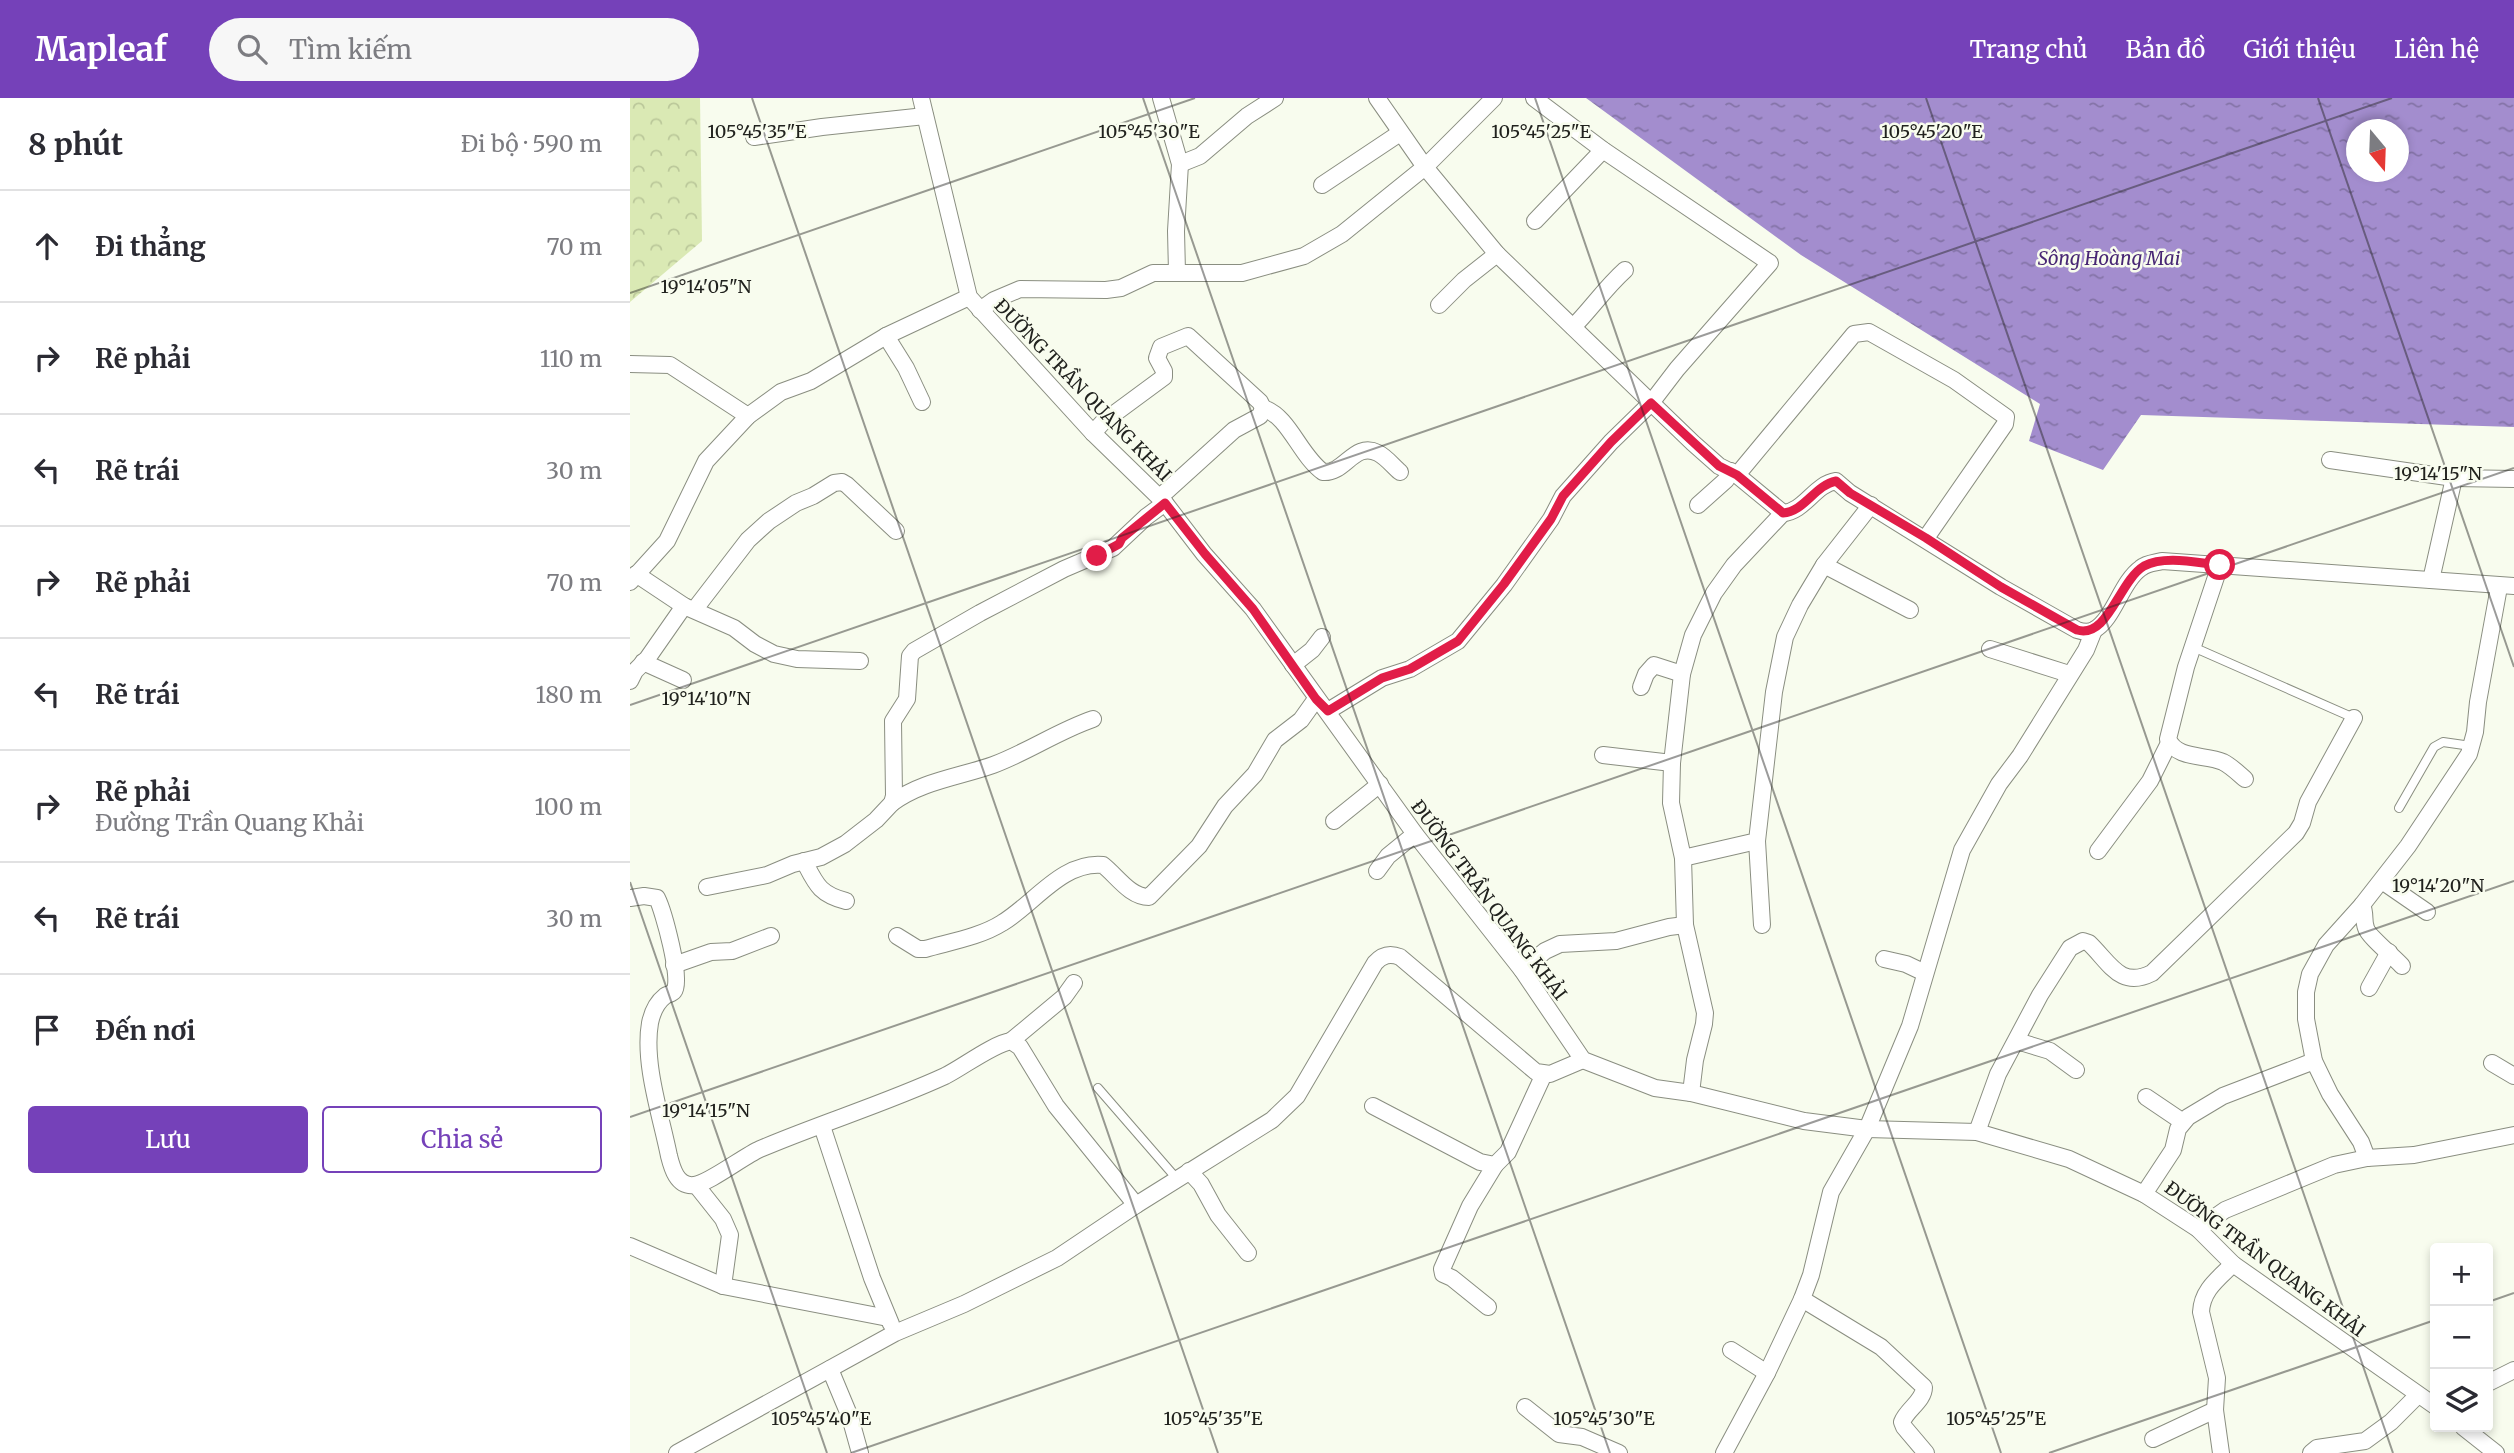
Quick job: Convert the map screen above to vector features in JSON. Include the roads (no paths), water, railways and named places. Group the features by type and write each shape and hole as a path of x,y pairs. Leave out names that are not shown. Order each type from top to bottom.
{"street":[{"name":"ĐƯỜNG TRẦN QUANG KHẢI","path":"921,98 969,297 1093,433 1162,500 1253,609 1415,834 1522,970 1583,1060 1655,1088 1691,1093 1804,1121 1867,1129 1977,1132 2069,1159 2144,1194 2198,1229 2233,1264 2430,1403"},
{"path":"1161,98 1180,164 1176,231 1177,272"},
{"path":"1180,164 1200,156 1247,116 1275,98"},
{"path":"1377,98 1425,167 1497,254 1719,466 1734,473 1783,513"},
{"path":"980,310 994,300 1020,289 1106,290 1121,288 1153,273 1242,273 1304,256 1342,234 1425,167 1494,98"},
{"path":"1328,711 1382,678 1410,669 1458,641 1508,579 1551,519 1563,496 1611,442 1651,403 1677,369 1770,263 1603,149 1534,98"},
{"path":"754,137 833,125 925,116"},
{"path":"1322,185 1400,133"},
{"path":"1535,221 1603,149"},
{"path":"1439,305 1464,280 1497,254"},
{"path":"1573,327 1625,270"},
{"path":"860,661 797,659 774,654 734,628 633,578 667,541 706,461 747,416 781,393 811,381 886,336 969,297"},
{"path":"1698,505 1734,473 1854,334 1869,332 1954,380 2006,417 2005,424 1926,538"},
{"path":"886,336 906,368 922,402"},
{"path":"1093,433 1103,422 1164,377 1157,358 1161,347 1188,336 1264,408 1276,413 1323,472 1337,470 1355,453 1368,451 1378,453 1400,472"},
{"path":"630,363 670,365 747,416"},
{"path":"892,803 895,787 893,721 907,699 910,656 914,651 992,606 1064,569 1113,548 1234,430 1260,416 1264,408"},
{"path":"2330,460 2454,478 2514,479"},
{"path":"2431,580 2454,478"},
{"path":"1691,1093 1705,1013 1685,925 1683,858 1671,803 1672,763 1682,674 1693,635 1714,593 1734,565 1783,513 1792,512 1824,484 1836,481 1850,493 2001,587 2077,630 2094,630"},
{"path":"630,681 635,671 690,608 698,605 748,540 788,508 834,483 842,482 896,531"},
{"path":"1762,925 1757,841 1774,692 1782,648 1790,623 1824,565 1871,505"},
{"path":"1724,1453 1767,1373 1802,1299 1811,1275 1831,1192 1867,1129 1910,1026 1962,850 1998,784 2027,745 2086,650 2094,630 2142,567 2162,561 2506,587 2469,754 2430,815 2382,881 2326,945 2310,974 2305,1005 2314,1061 2330,1094 2361,1142 2367,1158"},
{"path":"1824,565 1910,610"},
{"path":"2098,851 2150,781 2169,743 2169,727 2220,565"},
{"path":"1293,665 1322,637"},
{"path":"1990,649 2070,674"},
{"path":"643,662 683,680"},
{"path":"1641,687 1646,674 1654,665 1682,674"},
{"path":"897,936 918,949 925,949 991,929 1009,919 1066,874 1081,866 1103,865 1129,890 1149,897 1199,846 1225,806 1255,774 1275,740 1301,720 1316,699"},
{"path":"1977,1132 1998,1074 2040,995 2070,948 2083,941 2089,943 2118,975 2126,978 2143,978 2152,973 2297,833 2308,802 2354,718"},
{"path":"707,887 766,875 804,860 821,857 845,844 876,820 892,803 918,787 995,764 1057,733 1093,719"},
{"path":"2169,743 2179,751 2224,762 2245,779"},
{"path":"1603,755 1672,763"},
{"path":"1334,821 1380,785"},
{"path":"1377,871 1388,856 1415,834"},
{"path":"1683,858 1757,841"},
{"path":"804,860 820,890 846,901"},
{"path":"2382,881 2427,912"},
{"path":"630,898 657,898 664,913 674,965 677,984 674,991 654,1008 650,1024 651,1065 674,1173 684,1183 696,1185 758,1150 946,1075 1004,1042 1011,1041 1064,997 1074,983"},
{"path":"2362,905 2366,914 2366,930 2402,966"},
{"path":"1522,970 1545,951 1560,944 1616,941 1685,925"},
{"path":"674,965 711,952 732,951 771,936"},
{"path":"2369,988 2389,952"},
{"path":"677,1453 895,1333 964,1304 1057,1258 1272,1120 1297,1096 1375,963 1385,956 1400,957 1536,1072 1544,1074 1558,1071 1583,1060"},
{"path":"1884,959 1906,964 1925,973"},
{"path":"1011,1041 1020,1047 1056,1106 1136,1205"},
{"path":"2017,1041 2050,1051 2076,1070"},
{"path":"2144,1194 2173,1150 2178,1129 2200,1108 2223,1096 2314,1061"},
{"path":"2492,1063 2514,1076"},
{"path":"1488,1307 1443,1274 1441,1269 1470,1206 1495,1164 1508,1152 1544,1074"},
{"path":"2146,1097 2183,1122"},
{"path":"1373,1106 1480,1162 1495,1164"},
{"path":"821,1126 872,1278 895,1333"},
{"path":"2198,1229 2225,1210 2262,1192 2334,1165 2367,1158 2414,1155 2514,1135"},
{"path":"1183,1175 1201,1184 1218,1215 1248,1253"},
{"path":"696,1185 723,1219 730,1235 723,1286"},
{"path":"630,1246 723,1286 888,1318"},
{"path":"2221,1453 2215,1410 2217,1378 2201,1303 2206,1291 2233,1264"},
{"path":"1802,1299 1881,1347 1924,1387 1924,1394 1905,1414 1902,1422 1926,1453"},
{"path":"1731,1350 1767,1373"},
{"path":"830,1368 850,1417 860,1453"},
{"path":"2493,1380 2514,1370"},
{"path":"2311,1453 2317,1448 2365,1441 2391,1422 2418,1395"},
{"path":"1525,1407 1559,1434 1582,1437 1619,1453"},
{"path":"2153,1439 2215,1410"},
{"path":"2469,1432 2496,1453"}],"lane":[{"path":"2193,647 2354,718"},
{"path":"2399,808 2434,747 2443,742 2471,746"},
{"path":"1098,1088 1183,1175"}],"water":[{"name":"Sông Hoàng Mai","path":"1586,98 2514,98 2514,427 2141,415 2103,470 2029,441 2040,404 1801,255"}]}
